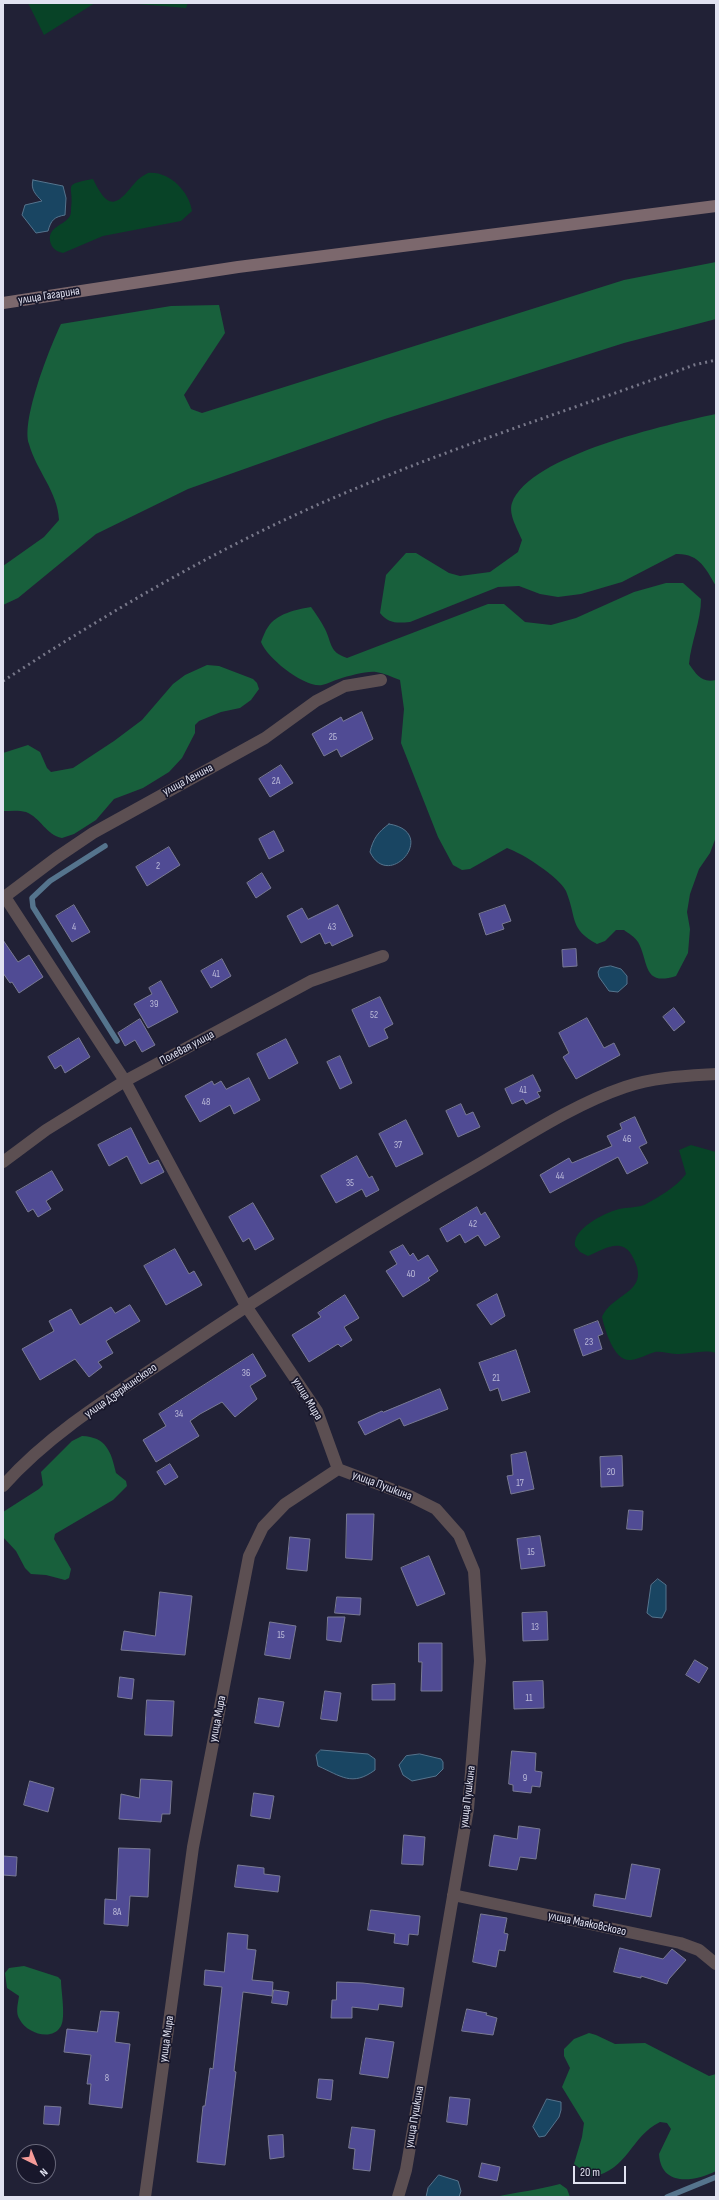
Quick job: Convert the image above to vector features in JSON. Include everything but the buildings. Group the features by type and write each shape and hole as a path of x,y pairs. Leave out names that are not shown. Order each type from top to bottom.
{"main road":[{"name":"улица Гагарина","path":"3,303 238,267 716,206"}],"street":[{"name":"улица Ленина","path":"4,898 56,858 93,833 265,738 316,701 344,686 381,680"},
{"name":"улица Мира","path":"4,898 125,1081 246,1306 317,1411 338,1469 285,1504 263,1527 249,1556 194,1847 145,2197"},
{"name":"Полевая улица","path":"3,1162 46,1130 125,1081 311,981 383,956"},
{"name":"улица Дзержинского","path":"3,1486 52,1438 246,1306 422,1196 585,1104 625,1087 665,1076 716,1074"},
{"name":"улица Пушкина","path":"338,1469 410,1496 436,1509 459,1535 474,1571 480,1661 468,1809 406,2170 398,2197"},
{"name":"улица Маяковского","path":"453,1894 680,1942 699,1950 716,1964"}],"green space":[{"path":"28,3 95,3 44,35"},
{"path":"125,3 188,3 186,8"},
{"path":"148,173 163,175 177,184 187,196 192,211 181,221 103,236 63,253 53,248 50,241 51,232 70,215 72,201 71,187 73,185 93,179 103,196 108,201 113,202 123,196 136,181"},
{"path":"716,262 716,319 624,343 385,419 188,489 96,534 18,598 3,605 3,566 44,537 59,520 55,500 32,454 28,433 29,418 38,384 50,349 61,324 171,306 219,305 225,333 184,395 191,409 202,413 624,280"},
{"path":"716,414 716,586 705,568 696,559 684,554 676,554 622,582 581,594 558,597 540,594 519,586 498,587 410,622 401,623 390,621 383,617 380,613 386,575 406,553 416,553 449,573 460,576 490,572 518,552 522,540 512,517 512,503 524,486 545,470 572,456 603,444 667,425"},
{"path":"666,583 683,583 701,599 701,607 689,664 697,675 703,679 711,681 716,680 716,837 710,853 699,869 690,894 687,912 690,929 688,953 676,976 665,978 657,978 652,975 648,970 638,942 624,930 616,930 605,941 597,944 588,939 578,928 575,922 566,891 562,885 540,866 522,855 507,848 470,869 462,870 453,865 438,837 401,743 404,709 400,680 382,673 372,672 352,675 322,685 314,685 287,671 271,656 261,642 264,634 272,622 281,615 311,607 323,626 334,650 341,656 347,658 488,604 504,604 525,622 551,625 576,618 634,592"},
{"path":"207,665 219,666 253,679 257,683 259,689 251,700 240,708 221,712 199,721 195,725 195,733 182,758 169,772 143,788 114,799 96,820 74,834 62,838 52,834 36,818 26,812 3,811 3,753 28,745 40,752 47,768 51,772 73,768 114,741 142,720 173,684 185,675"},
{"path":"691,1145 716,1152 716,1353 701,1352 676,1354 657,1352 631,1360 625,1359 615,1351 611,1344 602,1317 608,1308 635,1284 638,1277 637,1267 631,1254 627,1249 621,1246 610,1247 588,1256 580,1252 575,1246 575,1240 584,1228 605,1214 619,1209 644,1205 672,1188 686,1174 679,1150"},
{"path":"82,1436 97,1439 102,1442 112,1458 116,1473 126,1481 127,1486 113,1500 55,1534 54,1539 71,1569 69,1578 65,1580 46,1575 31,1574 25,1568 16,1551 3,1537 3,1512 39,1489 43,1485 41,1472 72,1441"},
{"path":"24,1966 58,1977 61,1980 63,2017 61,2026 52,2034 40,2034 28,2029 23,2025 18,2017 17,2008 19,1996 7,1988 5,1973 9,1968"},
{"path":"589,2033 615,2044 645,2043 709,2076 716,2074 716,2171 698,2178 689,2179 672,2177 666,2172 661,2165 659,2154 671,2129 667,2123 660,2122 650,2128 642,2136 622,2160 604,2173 592,2177 574,2164 582,2137 584,2123 562,2087 570,2068 564,2056 564,2049 574,2039"},
{"path":"560,2184 567,2189 570,2197 495,2197 544,2188"}],"water":[{"path":"33,180 63,186 66,198 65,215 54,220 50,224 48,231 36,233 22,215 25,205 42,201 33,189"},
{"path":"389,824 404,829 410,837 410,847 406,856 398,863 388,866 378,863 370,852 376,836"},
{"path":"611,966 621,969 627,976 627,984 618,992 609,991 599,977 598,972 600,968"},
{"path":"658,1579 666,1585 666,1610 662,1618 652,1617 647,1613 651,1585"},
{"path":"321,1750 368,1754 375,1759 375,1770 360,1778 353,1779 340,1776 318,1766 316,1755"},
{"path":"420,1754 441,1759 443,1762 443,1769 436,1776 412,1781 403,1775 399,1765 406,1756"},
{"path":"547,2099 561,2102 561,2110 559,2117 545,2136 539,2137 533,2127"},
{"path":"439,2175 458,2181 461,2191 459,2197 426,2197 428,2188"}],"waterway":[{"path":"105,846 50,881 32,898 33,907 117,1041"},
{"path":"667,2197 716,2177"}],"railway":[{"path":"3,681 76,634 151,590 228,548 306,510 354,489 450,451 694,365 716,360"}]}
